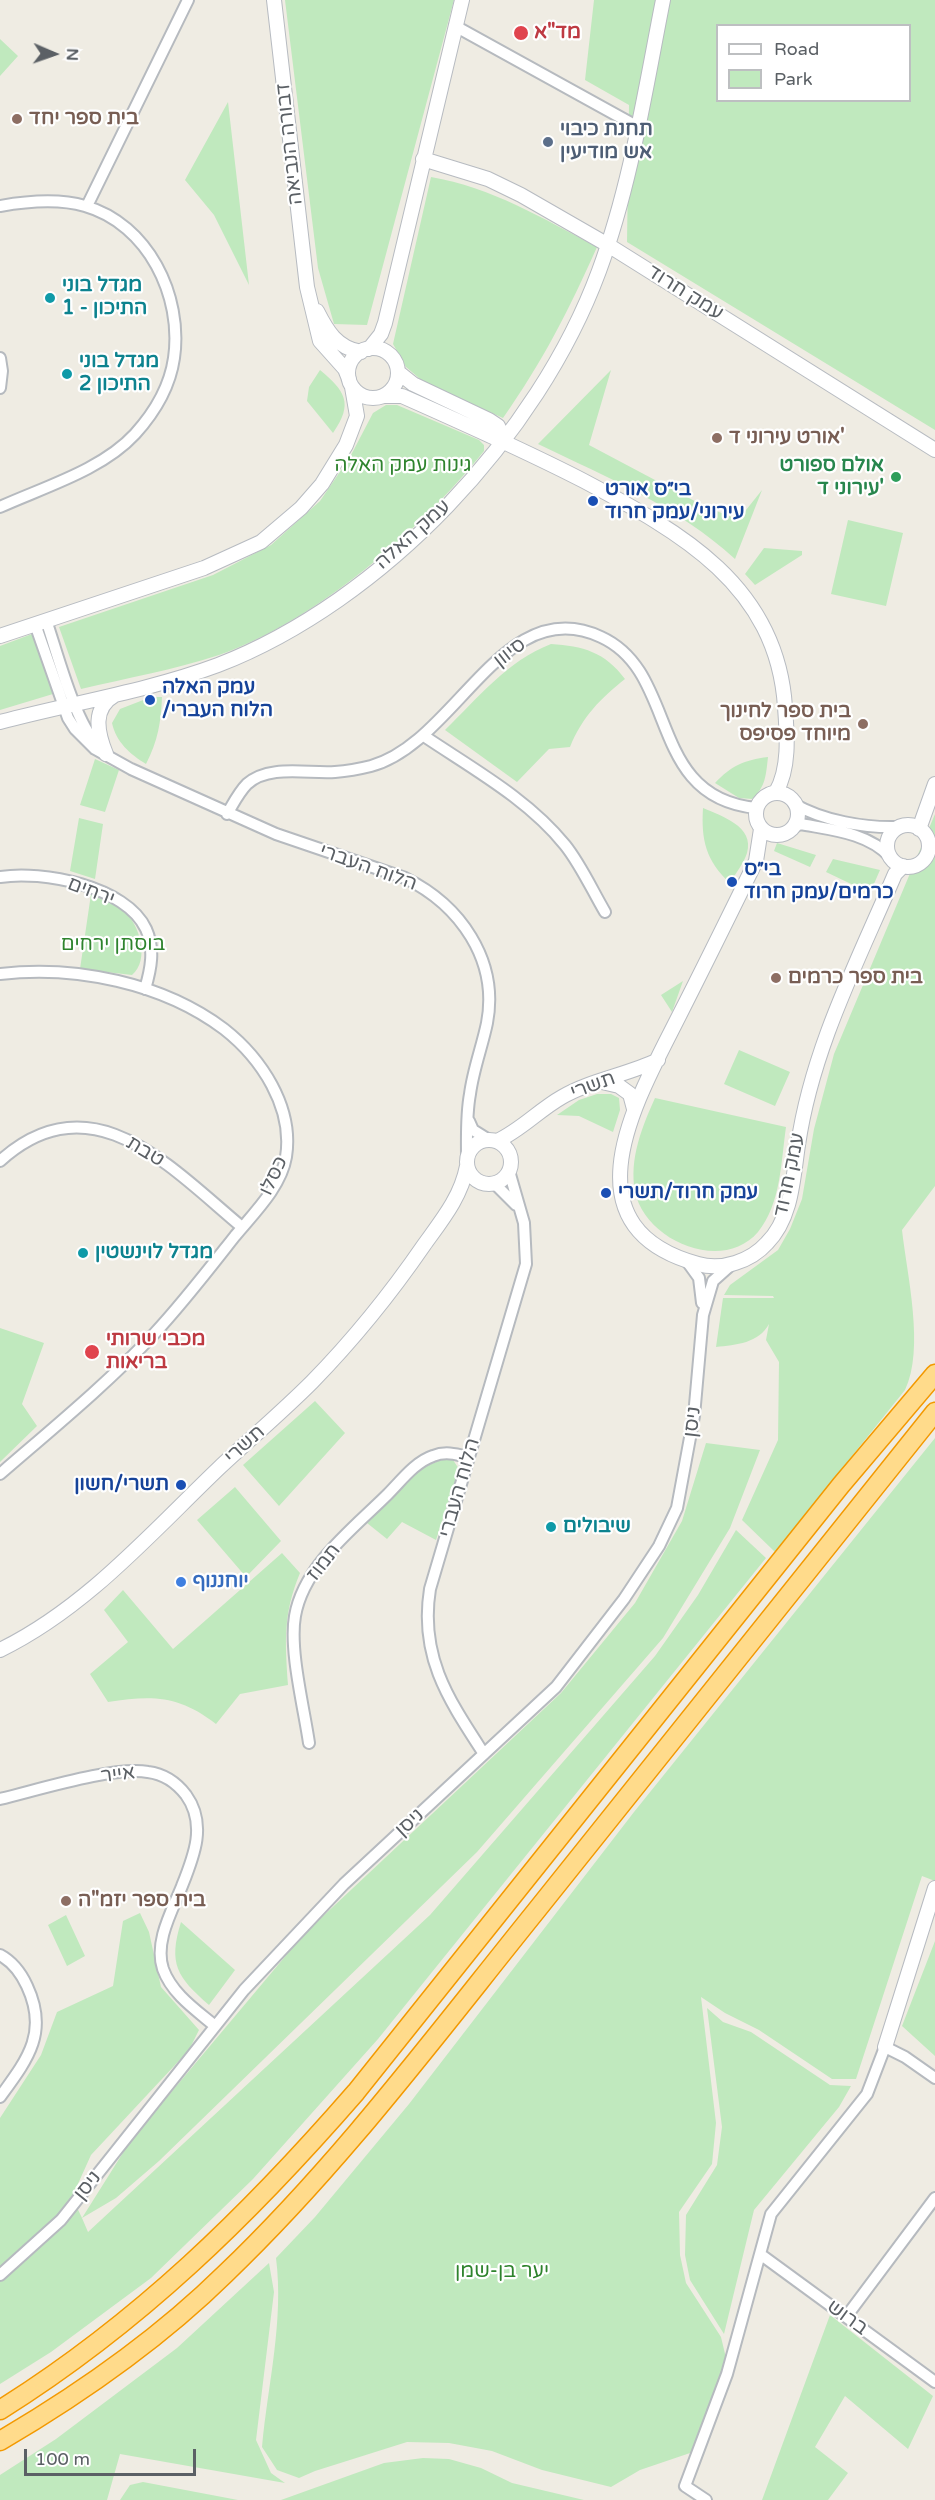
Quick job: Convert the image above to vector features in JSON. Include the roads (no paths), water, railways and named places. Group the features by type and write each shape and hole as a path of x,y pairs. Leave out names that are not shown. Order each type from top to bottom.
{"highway":[{"path":"0,2410 37,2387 122,2325 232,2227 284,2175 356,2092 840,1485 935,1374"},
{"path":"0,2441 71,2396 181,2314 224,2276 328,2167 618,1810 935,1412"}],"street":[{"path":"87,207 188,0"},
{"name":"דבורה הנביאה","path":"274,0 306,287 320,341 345,369 351,383"},
{"path":"0,636 204,568 242,553 280,528 322,484 346,445 357,416 351,383 351,363 381,334 385,323 462,0"},
{"name":"עמק האלה","path":"0,722 218,664 251,650 306,620 341,596 405,546 459,494 505,441 538,392 569,335 608,245 628,176 663,0"},
{"path":"455,26 638,127"},
{"name":"עמק חרוד","path":"423,159 470,172 507,188 608,245 935,450"},
{"path":"0,206 51,201 87,207 107,215 143,245 157,265 174,314 174,359 168,382 146,420 116,450 80,470 0,507"},
{"name":"דבורה הנביאה","path":"306,287 325,327 333,337 347,349 365,350"},
{"path":"365,350 385,351 396,364 398,372 395,386 385,396"},
{"path":"0,358 2,371 0,388"},
{"path":"398,372 413,384 489,420 502,431 505,441"},
{"path":"351,383 363,396 378,398 402,396 505,441 649,516 696,547 733,582 762,625 781,677 787,732 785,768 781,784 776,792 770,794 764,798 756,808 756,815 762,829 767,833 779,835 800,824 863,839 881,846 890,857 903,866 917,864 927,854 928,841 919,828 866,826 810,812 795,804 784,794 770,794"},
{"name":"הלוח העברי","path":"40,622 69,703 75,729 84,740 111,758 227,814 286,838 405,878 424,888 461,921 483,962 489,1003 468,1112 467,1162"},
{"name":"סיוון","path":"227,814 239,794 258,777 273,773 354,771 392,759 424,736 510,647 544,631 583,631 618,645 642,674 682,765 716,796 733,806 756,808"},
{"path":"111,758 99,732 99,710 108,699 119,692"},
{"path":"424,736 508,793 548,825 579,864 605,912"},
{"path":"919,828 935,784"},
{"path":"792,828 798,815 795,804"},
{"path":"890,857 888,838 898,827"},
{"name":"עמק חרוד","path":"762,829 756,861 634,1109 620,1160 621,1196 627,1213 646,1239 668,1253 702,1265 732,1263 751,1257 768,1243 786,1211 805,1104 817,1059 895,874 903,866"},
{"name":"ירחים","path":"0,877 29,876 63,880 96,889 126,906 145,928 149,939 152,956 145,989"},
{"name":"כסלו","path":"0,974 45,973 80,976 145,989 191,1006 239,1041 261,1066 278,1097 285,1120 286,1159 268,1196 152,1336 0,1474"},
{"name":"תשרי","path":"493,1141 531,1119 562,1097 635,1071 658,1060"},
{"path":"602,1082 619,1086 630,1094 634,1109"},
{"path":"468,1112 473,1130 493,1141 507,1149 510,1167 492,1184 474,1179 467,1162 475,1145 493,1141"},
{"name":"תשרי","path":"510,1167 516,1144 531,1119"},
{"name":"טבת","path":"0,1161 31,1138 68,1127 86,1128 126,1137 164,1162 242,1227"},
{"name":"תשרי","path":"0,1650 35,1630 101,1582 314,1380 396,1283 454,1204 464,1181 467,1162"},
{"name":"הלוח העברי","path":"484,1754 444,1688 427,1633 430,1589 526,1264 527,1242 510,1167"},
{"name":"הלוח העברי","path":"492,1184 513,1199 521,1213"},
{"name":"תשרי","path":"454,1204 466,1194 492,1184"},
{"name":"ניסן","path":"686,1260 699,1278 703,1315"},
{"name":"ניסן","path":"0,2275 61,2220 244,1990 344,1884 556,1687 624,1599 659,1546 677,1508 687,1465 703,1315 713,1281 732,1263"},
{"name":"תמוז","path":"309,1743 297,1665 294,1617 299,1598 309,1580 332,1550 420,1463 443,1453 468,1457"},
{"name":"אייר","path":"0,1798 132,1770 165,1777 178,1785 195,1814 198,1830 197,1847 160,1948 163,1967 169,1982 181,1997 215,2026"},
{"path":"706,2500 686,2486 718,2403 771,2214 867,2094 885,2047 935,1888"},
{"path":"0,1955 8,1959 22,1975 37,2016 36,2037 27,2060 0,2097"},
{"path":"885,2047 905,2057 935,2078"},
{"path":"846,2317 935,2199"},
{"name":"ברוש","path":"760,2254 933,2377"}],"place":[{"name":"מד\"א","path":"521,33"},
{"name":"בית ספר יחד","path":"17,119"},
{"name":"תחנת כיבוי אש מודיעין","path":"548,142"},
{"name":"מגדל בוני התיכון - 1","path":"50,298"},
{"name":"מגדל בוני התיכון 2","path":"67,374"},
{"name":"אורט עירוני ד'","path":"717,438"},
{"name":"אולם ספורט עירוני ד'","path":"896,477"},
{"name":"בי״ס אורט עירוני/עמק חרוד","path":"593,501"},
{"name":"עמק האלה /הלוח העברי","path":"150,700"},
{"name":"בית ספר לחינוך מיוחד פסיפס","path":"863,724"},
{"name":"בי״ס כרמים/עמק חרוד","path":"732,882"},
{"name":"בית ספר כרמים","path":"776,978"},
{"name":"עמק חרוד/תשרי","path":"606,1193"},
{"name":"מגדל לוינשטין","path":"83,1253"},
{"name":"מכבי שרותי בריאות","path":"92,1352"},
{"name":"תשרי/חשון","path":"181,1485"},
{"name":"שיבולים","path":"551,1527"},
{"name":"יוחננוף","path":"181,1582"},
{"name":"בית ספר יזמ\"ה","path":"66,1901"}],"park label":[{"name":"גינות עמק האלה","path":"403,466"},
{"name":"בוסתן ירחים","path":"113,945"},
{"name":"יער בן-שמן","path":"502,2272"}]}
